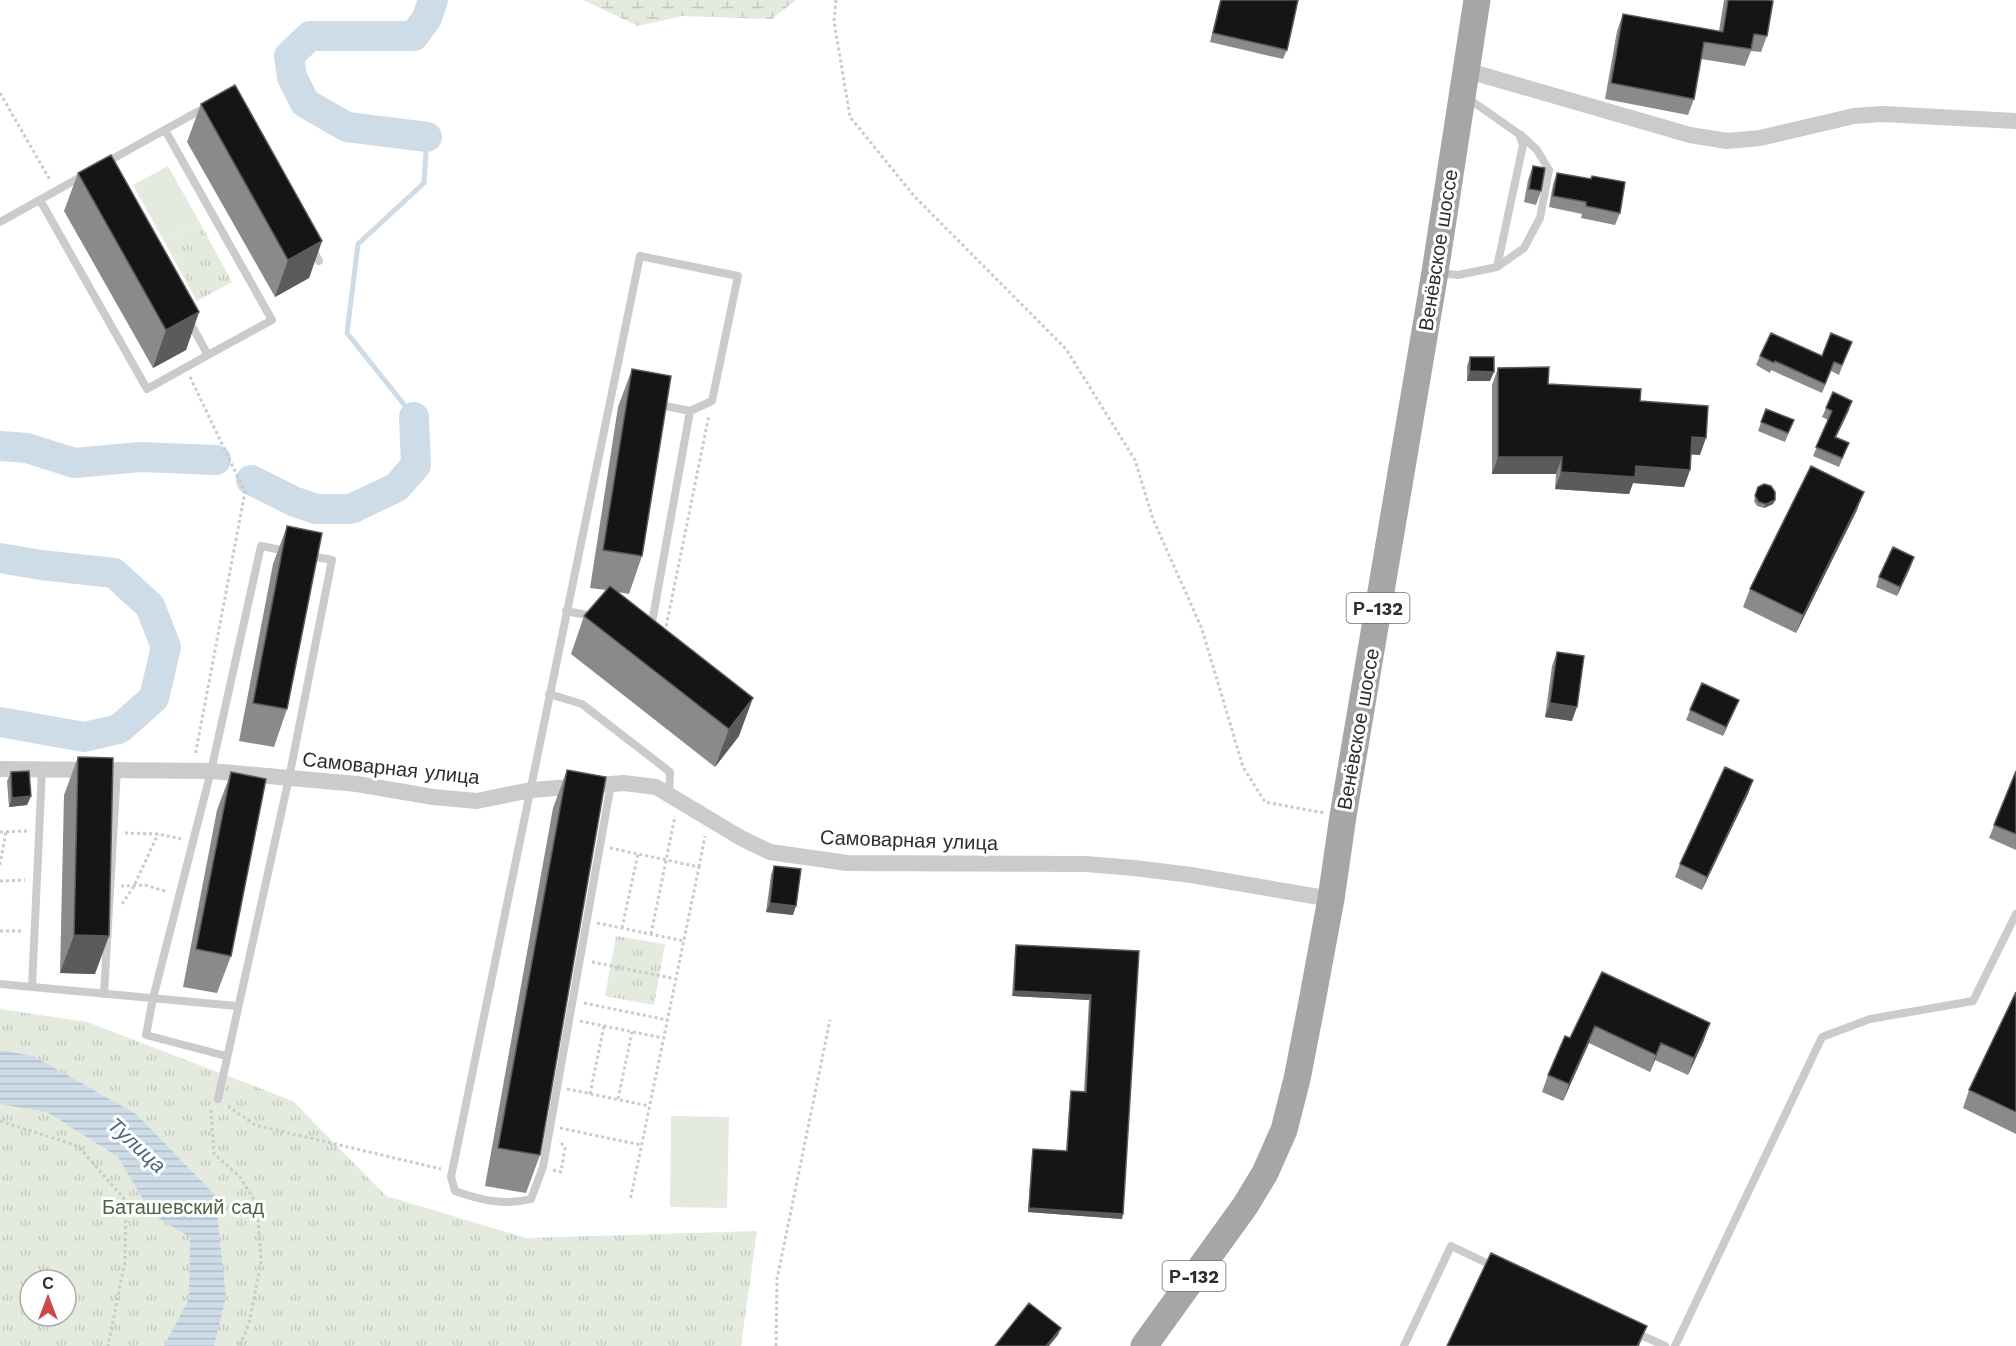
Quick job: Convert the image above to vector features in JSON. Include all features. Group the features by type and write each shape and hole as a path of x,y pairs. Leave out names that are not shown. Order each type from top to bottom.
{"main road":[{"name":"Венёвское шоссе","path":"1143,1346 1245,1206 1265,1173 1284,1130 1297,1079 1331,899 1435,272 1477,0"}],"street":[{"path":"1464,82 1690,135 1727,141 1760,138 1854,116 1882,114 2014,122"},
{"name":"Самоварная улица","path":"0,769 211,771 357,784 433,797 477,801 531,790 624,783 656,787 741,838 770,852 847,863 1110,866 1191,875 1331,899"}],"lane":[{"path":"1435,272 1458,275 1497,267 1524,248 1540,218 1549,170 1538,150 1464,82"},
{"path":"0,222 216,101"},
{"path":"40,200 147,389 272,320 165,130"},
{"path":"1497,267 1523,146 1519,134"},
{"path":"101,165 107,175"},
{"path":"307,240 319,261"},
{"path":"611,784 543,1167 531,1199 514,1204 476,1198 455,1191 451,1177 452,1171 640,256 738,276 712,401 690,411 645,402"},
{"path":"186,315 208,355"},
{"path":"611,396 622,398"},
{"path":"650,628 690,411"},
{"path":"218,1099 289,778 332,560 261,546 211,771 153,998 146,1035 226,1056"},
{"path":"566,611 608,619"},
{"path":"640,626 650,628 664,639"},
{"path":"549,694 582,704 670,772 674,797"},
{"path":"32,987 42,770"},
{"path":"104,994 117,771"},
{"path":"1675,1346 1822,1037 1870,1018 1974,1001 2016,914"},
{"path":"0,984 237,1006"},
{"path":"1404,1346 1451,1246 1505,1271"},
{"path":"1622,1326 1665,1346"}],"path":[{"path":"836,0 834,21 850,117 915,197 1066,349 1136,460 1153,519 1202,629 1243,767 1248,776 1265,802 1343,816"},
{"path":"0,93 56,191"},
{"path":"186,368 245,492 192,770"},
{"path":"664,639 712,401"},
{"path":"651,934 666,860 674,797"},
{"path":"630,1201 709,818"},
{"path":"0,865 6,831"},
{"path":"0,832 39,831"},
{"path":"114,833 158,834 193,841"},
{"path":"108,925 134,886 158,834"},
{"path":"600,846 699,867"},
{"path":"622,928 638,854"},
{"path":"0,881 37,880"},
{"path":"111,887 145,885 179,896"},
{"path":"586,921 684,941"},
{"path":"0,932 34,931"},
{"path":"580,959 676,979"},
{"path":"572,1001 667,1020"},
{"path":"569,1018 663,1038"},
{"path":"776,1346 777,1279 830,1020"},
{"path":"590,1094 604,1026"},
{"path":"618,1100 632,1032"},
{"path":"557,1087 649,1106"},
{"path":"240,1346 249,1323 261,1262 257,1204 239,1176 214,1154 210,1112 218,1099 255,1125 452,1171"},
{"path":"0,1120 78,1146 126,1201 125,1261 108,1346"},
{"path":"550,1126 641,1145"}],"green space":[{"path":"583,0 796,0 772,19 682,16 638,26"},
{"path":"168,166 199,221 164,241 133,185"},
{"path":"199,221 232,282 197,301 164,241"},
{"path":"616,936 665,944 654,1005 605,996"},
{"name":"Баташевский сад","path":"0,1009 87,1022 293,1101 386,1196 526,1238 757,1231 741,1346 0,1346"},
{"path":"671,1116 729,1117 727,1208 670,1207"}],"water":[{"name":"Тулица","path":"0,1050 33,1056 136,1114 215,1195 226,1297 214,1346 164,1346 189,1299 190,1237 152,1214 118,1157 47,1112 0,1104"}],"building":[{"path":"1221,0 1298,0 1287,50 1213,33"},
{"path":"1728,0 1773,1 1767,36 1754,34 1751,49 1704,42 1694,99 1611,83 1623,14 1723,32"},
{"path":"235,85 322,241 288,260 201,104"},
{"path":"111,155 199,312 166,330 78,173"},
{"path":"1533,166 1545,168 1541,191 1529,189"},
{"path":"1557,173 1625,182 1620,213 1586,206 1586,202 1553,196"},
{"path":"1771,333 1822,356 1831,333 1852,342 1842,365 1834,362 1825,384 1760,356"},
{"path":"1470,357 1494,357 1494,372 1470,371"},
{"path":"1549,367 1548,384 1641,389 1640,401 1708,406 1706,438 1692,437 1690,470 1636,466 1635,477 1561,472 1562,457 1498,457 1498,368"},
{"path":"632,369 671,376 642,556 603,550"},
{"path":"1833,392 1852,401 1835,437 1849,443 1842,458 1816,447 1832,411 1826,408"},
{"path":"1766,409 1794,420 1788,433 1761,422"},
{"path":"1811,466 1864,492 1803,615 1750,589"},
{"path":"1764,484 1771,486 1775,492 1775,500 1766,504 1759,502 1755,496 1758,487"},
{"path":"287,526 322,533 287,709 253,703"},
{"path":"1893,547 1914,557 1900,587 1879,577"},
{"path":"610,586 753,698 729,729 584,616"},
{"path":"1557,652 1584,656 1577,707 1550,703"},
{"path":"1702,683 1739,700 1726,727 1690,710"},
{"path":"78,757 113,758 109,936 74,935"},
{"path":"1725,767 1753,780 1707,877 1680,864"},
{"path":"567,770 606,777 540,1155 498,1148"},
{"path":"29,771 31,796 12,798 11,772"},
{"path":"2016,771 2016,834 1994,825"},
{"path":"231,772 266,779 231,956 196,949"},
{"path":"774,866 801,869 796,906 770,903"},
{"path":"1016,945 1139,951 1123,1214 1029,1208 1033,1149 1067,1151 1071,1091 1086,1092 1091,995 1014,991"},
{"path":"1602,972 1710,1023 1694,1058 1661,1043 1656,1055 1595,1026 1569,1084 1548,1075 1565,1036 1570,1038"},
{"path":"2016,992 2016,1112 1969,1090"},
{"path":"1491,1253 1647,1326 1637,1346 1447,1346"},
{"path":"1029,1303 1061,1328 1046,1346 995,1346"}],"waterway":[{"path":"427,137 347,127 305,103 292,77 289,56 310,36 414,36 427,18 433,0"},
{"path":"414,417 347,333 358,244 424,183 427,137"},
{"path":"251,480 293,501 316,509 351,509 397,487 416,465 414,417"},
{"path":"0,446 27,448 74,463 141,457 216,460"},
{"path":"0,558 114,573 150,606 166,647 154,698 119,729 84,737 0,722"}]}
